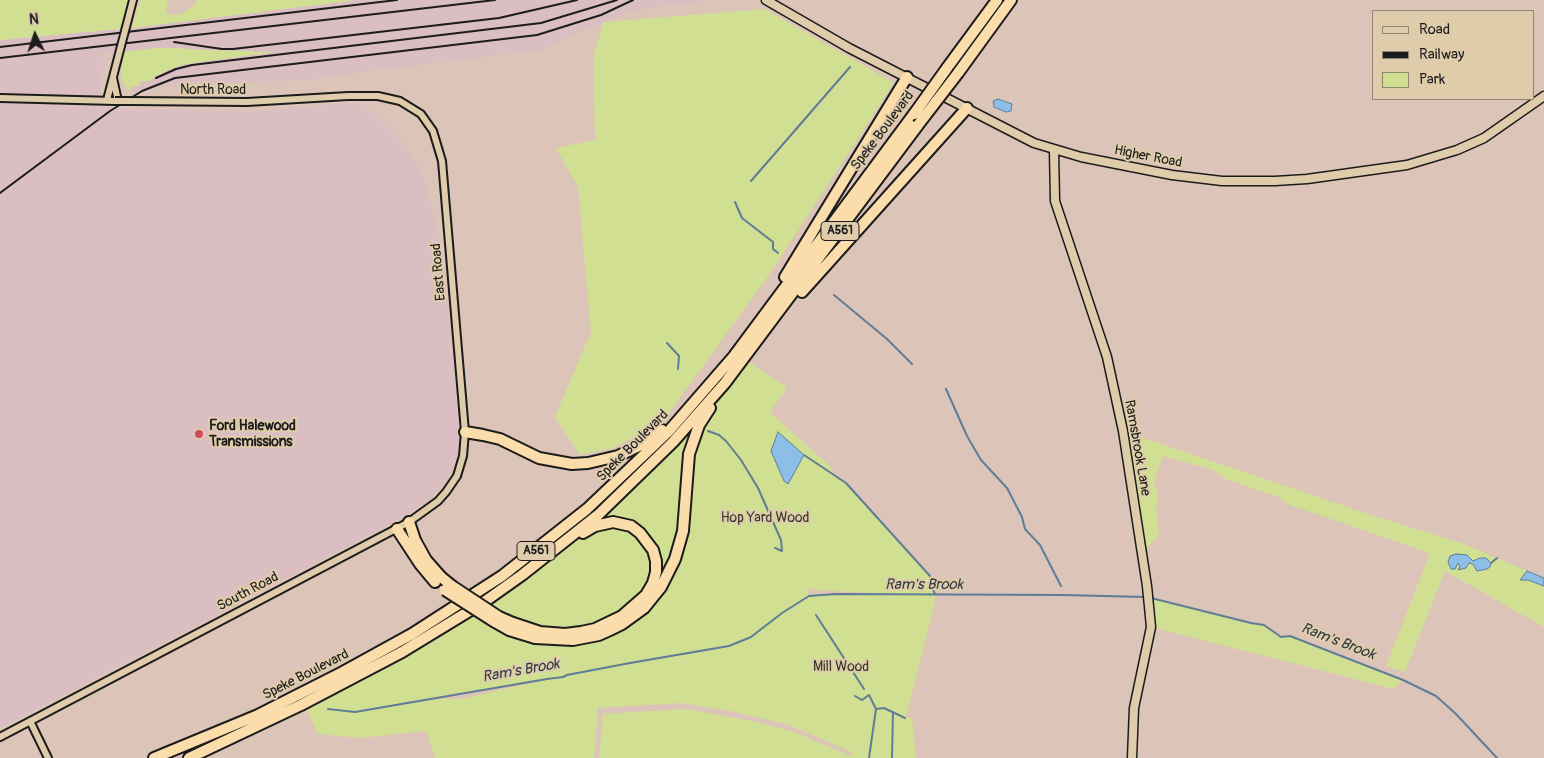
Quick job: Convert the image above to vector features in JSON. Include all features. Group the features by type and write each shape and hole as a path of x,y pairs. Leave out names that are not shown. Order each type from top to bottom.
{"highway":[{"name":"Speke Boulevard","path":"154,758 258,715 344,672 412,634 502,576 580,516 668,432 734,356 997,0"},
{"name":"Speke Boulevard","path":"189,758 301,705 402,652 484,602 538,564 598,515 673,442 725,383 762,336 1011,0"},
{"path":"760,321 803,246 907,77"},
{"path":"762,336 967,108"},
{"path":"465,432 483,434 500,439 524,451 555,462 572,464 605,460 633,450 658,434 734,356"},
{"path":"398,528 423,568 510,630 535,638 573,640 585,639 610,630 644,608 661,587 675,559 683,531 687,475 692,444 699,425 725,383"},
{"path":"408,522 426,560 449,588"},
{"path":"484,602 586,531 604,523 613,522 631,526 640,533 653,550 656,572 646,595 628,611 609,623 581,632 552,633 497,619"}],"street":[{"path":"107,100 133,0"},
{"name":"Higher Road","path":"766,0 849,48 1034,143 1054,150 1144,170 1222,181 1307,179 1407,165 1458,150 1484,138 1544,96"},
{"path":"113,78 117,100"},
{"name":"North Road","path":"0,98 247,102 373,96 400,101 421,114"},
{"name":"East Road","path":"421,114 433,131 442,161 465,432"},
{"name":"Ramsbrook Lane","path":"1054,150 1055,201 1107,357 1123,431 1148,586 1151,627 1134,708 1132,758"},
{"name":"South Road","path":"0,736 408,522 438,501 452,484 463,456 465,432"},
{"path":"30,721 48,758"}],"shaded area":[{"path":"357,0 713,0 627,11 541,50 305,80 168,85 143,92 129,92 155,75 185,64 205,50 173,48 123,52 128,31 132,28"},
{"path":"120,29 115,52 104,53 99,107 250,112 356,102 372,111 403,142 423,175 441,243 461,437 458,460 441,488 429,499 401,518 0,728 0,40"}],"green space":[{"path":"0,0 129,0 120,29 0,40"},
{"path":"140,0 168,0 166,11 170,15 182,14 196,4 196,0 357,0 132,28"},
{"path":"765,9 894,83 771,272 664,420 613,448 580,455 555,417 591,332 578,187 556,148 595,140 593,56 604,22"},
{"path":"157,48 275,52 185,64 170,69 148,81 139,81 139,86 131,86 129,91 121,76 123,52"},
{"path":"744,359 787,388 770,412 832,468 831,473 846,483 930,576 930,584 935,595 935,602 906,717 912,718 916,758 599,758 603,714 685,709 757,722 794,732 851,756 852,752 789,725 731,711 680,703 598,708 594,758 435,758 426,731 360,738 318,734 306,708 323,694 475,610 509,630 535,638 559,641 585,639 599,635 622,624 644,608 661,587 653,583 646,595 635,606 609,623 581,632 565,634 540,632 513,623 499,617 484,602 569,539 636,480 673,442","holes":["807,587 814,590 918,595 836,594 809,596","547,679 462,699 430,699"]},
{"path":"1123,431 1368,514 1461,543 1544,578 1544,627 1445,571 1405,672 1386,666 1430,553 1290,505 1278,497 1226,479 1213,470 1163,456 1154,481 1158,495 1156,510 1159,535 1142,553"},
{"path":"1149,598 1264,625 1281,637 1290,636 1403,680 1394,689 1151,627"}],"water":[{"path":"998,99 1012,104 1011,111 1006,112 994,107 993,101"},
{"path":"778,432 804,455 788,484 784,481 771,451"},
{"path":"1456,554 1467,555 1473,561 1486,558 1491,563 1490,567 1477,571 1473,564 1469,563 1466,568 1458,570 1460,566 1458,563 1455,569 1451,569 1448,562 1450,556"},
{"path":"1527,571 1544,578 1544,586 1528,580 1520,580"}],"waterway":[{"path":"751,181 850,67"},
{"path":"735,202 742,218 773,242 773,249 778,253"},
{"path":"834,295 887,339 912,364"},
{"path":"667,343 679,356 678,369"},
{"path":"946,389 967,436 981,460 1007,488 1022,517 1025,529 1040,545 1061,586"},
{"path":"708,431 719,435 726,441 741,460 758,488 781,540 782,551 775,548"},
{"path":"804,455 846,483 930,576 930,584 935,594"},
{"path":"1491,563 1497,558"},
{"name":"Ram's Brook","path":"328,709 355,712 563,677 729,646 751,637 782,613 809,596 836,594 1146,597"},
{"name":"Ram's Brook","path":"1151,598 1264,625 1281,637 1290,636 1403,680 1436,696 1456,714 1497,758"},
{"path":"816,615 864,689"},
{"path":"855,696 862,700 869,695 876,709 869,758"},
{"path":"876,709 884,708 905,718"},
{"path":"892,758 893,712"}],"railway":[{"path":"0,47 397,0"},
{"path":"0,58 495,0"},
{"path":"174,42 233,49 499,18 577,0"},
{"path":"156,78 176,69 192,65 541,23 617,0"},
{"path":"0,193 110,111 142,91 175,78 537,35 601,15 633,0"}],"place":[{"name":"Ford Halewood Transmissions","path":"199,434"}],"park label":[{"name":"Hop Yard Wood","path":"765,518"},
{"name":"Mill Wood","path":"841,667"}]}
